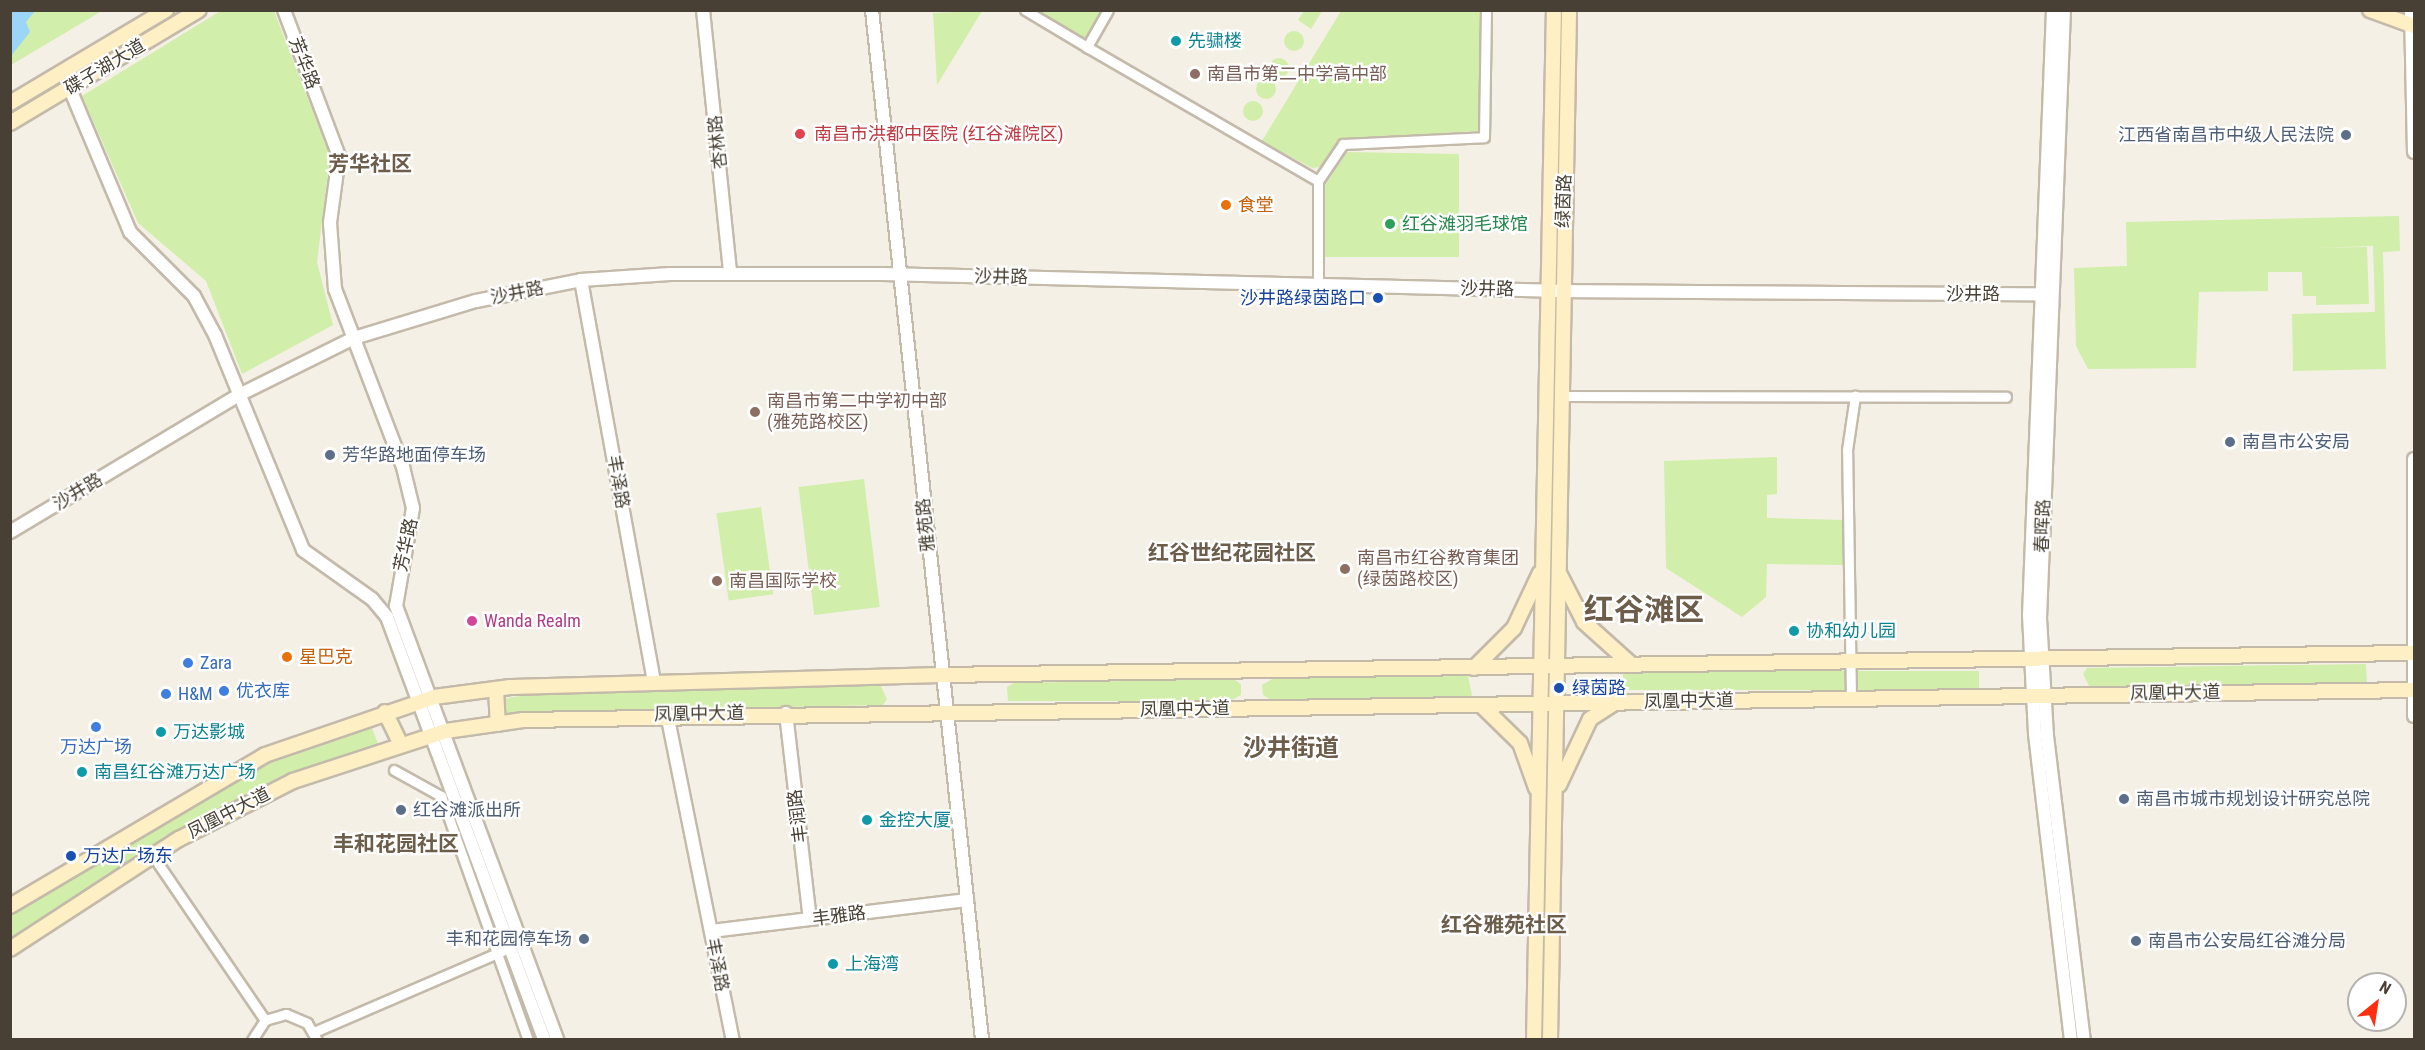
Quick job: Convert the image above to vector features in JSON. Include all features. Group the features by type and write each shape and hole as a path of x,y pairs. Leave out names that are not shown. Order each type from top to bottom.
{"main road":[{"name":"碟子湖大道","path":"10,103 166,10"},
{"name":"碟子湖大道","path":"10,123 199,10"},
{"name":"绿茵路","path":"1550,1040 1561,343 1550,223 1554,10"},
{"name":"绿茵路","path":"1534,1040 1543,566 1569,10"},
{"path":"2370,10 2412,26"},
{"path":"1474,668 1514,628 1543,566"},
{"path":"1558,569 1584,622 1634,666"},
{"name":"凤凰中大道","path":"10,906 265,755 434,697 496,689 942,675 1851,664 2413,653"},
{"path":"496,689 498,724"},
{"name":"凤凰中大道","path":"10,951 153,856 293,781 446,731 498,724 667,714 1557,704 2413,690"},
{"path":"1555,798 1590,719 1615,703"},
{"path":"1481,705 1520,742 1539,798"},
{"path":"385,712 401,745"},
{"path":"1527,1040 1535,982"}],"street":[{"name":"芳华路","path":"284,10 339,156 330,254 335,289 403,467 413,508 396,606 434,697 557,1040"},
{"name":"杏林路","path":"703,10 730,273"},
{"name":"雅苑路","path":"872,10 982,1040"},
{"path":"1025,10 1318,181"},
{"path":"1087,47 1108,10"},
{"path":"1318,285 1318,181 1344,144 1484,137 1486,10"},
{"name":"春晖路","path":"2053,10 2037,661 2038,695 2071,1040"},
{"name":"春晖路","path":"2046,294 2064,10"},
{"path":"2411,10 2415,152"},
{"path":"70,89 130,232 194,296 303,550 372,599 387,617 504,951 528,1040"},
{"name":"沙井路","path":"10,532 238,396 354,338 476,301 581,280 730,273 1555,291 2046,294"},
{"name":"丰泽路","path":"581,280 654,683"},
{"path":"1560,396 2006,397"},
{"path":"1851,698 1847,450 1855,396"},
{"path":"2415,459 2413,653 2415,716"},
{"name":"春晖路","path":"2038,695 2084,1040"},
{"name":"丰润路","path":"786,713 810,919"},
{"name":"丰泽路","path":"667,714 733,1040"},
{"path":"394,770 441,796 504,951 544,1040"},
{"path":"153,856 265,1020"},
{"name":"丰雅路","path":"711,931 967,900"},
{"path":"265,1020 297,1017 315,1036 504,951"},
{"path":"252,1040 265,1020"}],"green space":[{"path":"11,10 102,11 11,65"},
{"path":"222,10 274,11 330,156 317,262 333,325 242,374 206,281 138,223 82,96"},
{"path":"982,11 937,85 933,13"},
{"path":"1038,11 1104,11 1086,40"},
{"path":"1304,11 1322,11 1311,29 1298,20"},
{"path":"1341,11 1482,11 1479,131 1339,139 1321,167 1312,168 1262,141"},
{"path":"1294,31 1301,34 1304,41 1301,48 1294,51 1287,48 1284,41 1287,34"},
{"path":"1279,58 1286,61 1289,68 1286,75 1279,78 1272,75 1269,68 1272,61"},
{"path":"1266,79 1273,82 1276,89 1273,96 1266,99 1259,96 1256,89 1259,82"},
{"path":"1253,101 1260,104 1263,111 1260,118 1253,121 1246,118 1243,111 1246,104"},
{"name":"红谷滩羽毛球馆","path":"1347,152 1459,154 1459,257 1320,257 1322,190"},
{"path":"2399,216 2400,251 2383,252 2386,369 2293,371 2292,314 2375,312 2373,246 2315,248 2367,247 2369,304 2316,305 2316,296 2303,296 2302,272 2268,272 2268,291 2199,292 2196,368 2088,369 2076,346 2074,268 2127,266 2126,222"},
{"path":"1777,457 1777,494 1767,495 1767,518 1843,520 1844,565 1767,564 1766,597 1742,617 1666,568 1664,461"},
{"path":"864,479 880,607 814,615 798,487"},
{"path":"761,507 773,594 729,600 716,513"},
{"path":"2366,664 2367,684 2090,688 2083,674 2087,668"},
{"path":"1623,671 1979,671 1979,690 1623,690"},
{"path":"1468,676 1472,695 1468,699 1271,700 1263,695 1262,685 1274,678"},
{"path":"1233,679 1241,684 1241,695 1230,701 1008,701 1007,687 1014,683"},
{"path":"880,684 887,699 883,705 587,711 510,719 504,715 502,699 556,690"},
{"path":"371,725 378,744 288,777 199,820 11,943 11,915 107,853 270,760"}],"water":[{"path":"11,10 35,11 26,22 30,32 11,56"}],"place":[{"name":"先骕楼","path":"1176,41"},
{"name":"南昌市第二中学高中部","path":"1195,74"},
{"name":"南昌市洪都中医院 (红谷滩院区)","path":"800,134"},
{"name":"江西省南昌市中级人民法院","path":"2346,135"},
{"name":"食堂","path":"1226,205"},
{"name":"红谷滩羽毛球馆","path":"1390,224"},
{"name":"沙井路绿茵路口","path":"1378,298"},
{"name":"南昌市第二中学初中部 (雅苑路校区)","path":"755,412"},
{"name":"南昌市公安局","path":"2230,442"},
{"name":"芳华路地面停车场","path":"330,455"},
{"name":"南昌市红谷教育集团 (绿茵路校区)","path":"1345,569"},
{"name":"南昌国际学校","path":"717,581"},
{"name":"Wanda Realm","path":"472,621"},
{"name":"协和幼儿园","path":"1794,631"},
{"name":"星巴克","path":"287,657"},
{"name":"Zara","path":"188,663"},
{"name":"绿茵路","path":"1559,688"},
{"name":"优衣库","path":"224,691"},
{"name":"H&M","path":"166,694"},
{"name":"万达广场","path":"96,727"},
{"name":"万达影城","path":"161,732"},
{"name":"南昌红谷滩万达广场","path":"82,772"},
{"name":"南昌市城市规划设计研究总院","path":"2124,799"},
{"name":"红谷滩派出所","path":"401,810"},
{"name":"金控大厦","path":"867,820"},
{"name":"万达广场东","path":"71,856"},
{"name":"丰和花园停车场","path":"584,939"},
{"name":"南昌市公安局红谷滩分局","path":"2136,941"},
{"name":"上海湾","path":"833,964"}],"district":[{"name":"芳华社区","path":"370,164"},
{"name":"红谷世纪花园社区","path":"1232,553"},
{"name":"红谷滩区","path":"1644,610"},
{"name":"沙井街道","path":"1291,749"},
{"name":"丰和花园社区","path":"396,844"},
{"name":"红谷雅苑社区","path":"1504,925"}]}
